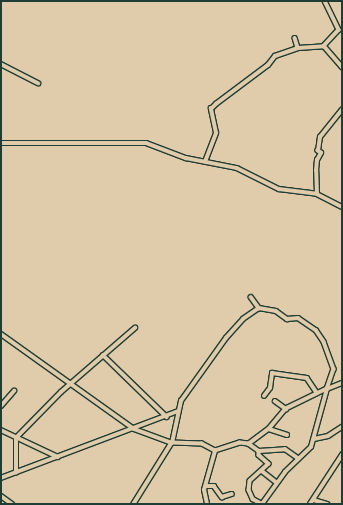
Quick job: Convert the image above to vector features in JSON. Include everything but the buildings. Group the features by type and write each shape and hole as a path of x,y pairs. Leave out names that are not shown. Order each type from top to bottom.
{"street":[{"path":"205,162 216,133 211,109 226,95 244,84 268,65 275,56 298,48 324,46 340,30 325,1"},
{"path":"295,38 298,48"},
{"path":"324,46 342,67"},
{"path":"1,64 38,83"},
{"path":"318,192 316,171 317,160 321,154 318,150 320,136 342,110"},
{"path":"1,144 146,143 186,158 237,168 285,190 318,192 342,207"},
{"path":"251,297 259,308 276,311 287,319 298,318 316,330 324,342 334,369 311,447 298,458 276,482 262,504 250,496 248,484 269,464 259,455 259,451"},
{"path":"134,504 172,443 178,411 185,395 226,338 243,319 259,308"},
{"path":"16,473 16,438 72,382 135,328"},
{"path":"1,334 72,382 134,429 172,443 202,444 215,451 240,443 249,444 259,451 285,449 298,458"},
{"path":"103,355 167,417"},
{"path":"264,396 270,388 272,373 307,378 317,393"},
{"path":"249,444 269,429 286,409 317,393 342,383"},
{"path":"1,406 14,391"},
{"path":"275,401 286,409"},
{"path":"1,478 167,417 178,411"},
{"path":"314,439 328,436 342,427"},
{"path":"269,429 287,436"},
{"path":"1,430 58,457"},
{"path":"207,504 206,486 215,451"},
{"path":"310,504 342,455"},
{"path":"262,471 276,482"},
{"path":"206,486 214,486 222,497 232,494"},
{"path":"1,496 12,504"},
{"path":"314,500 327,504"}]}
